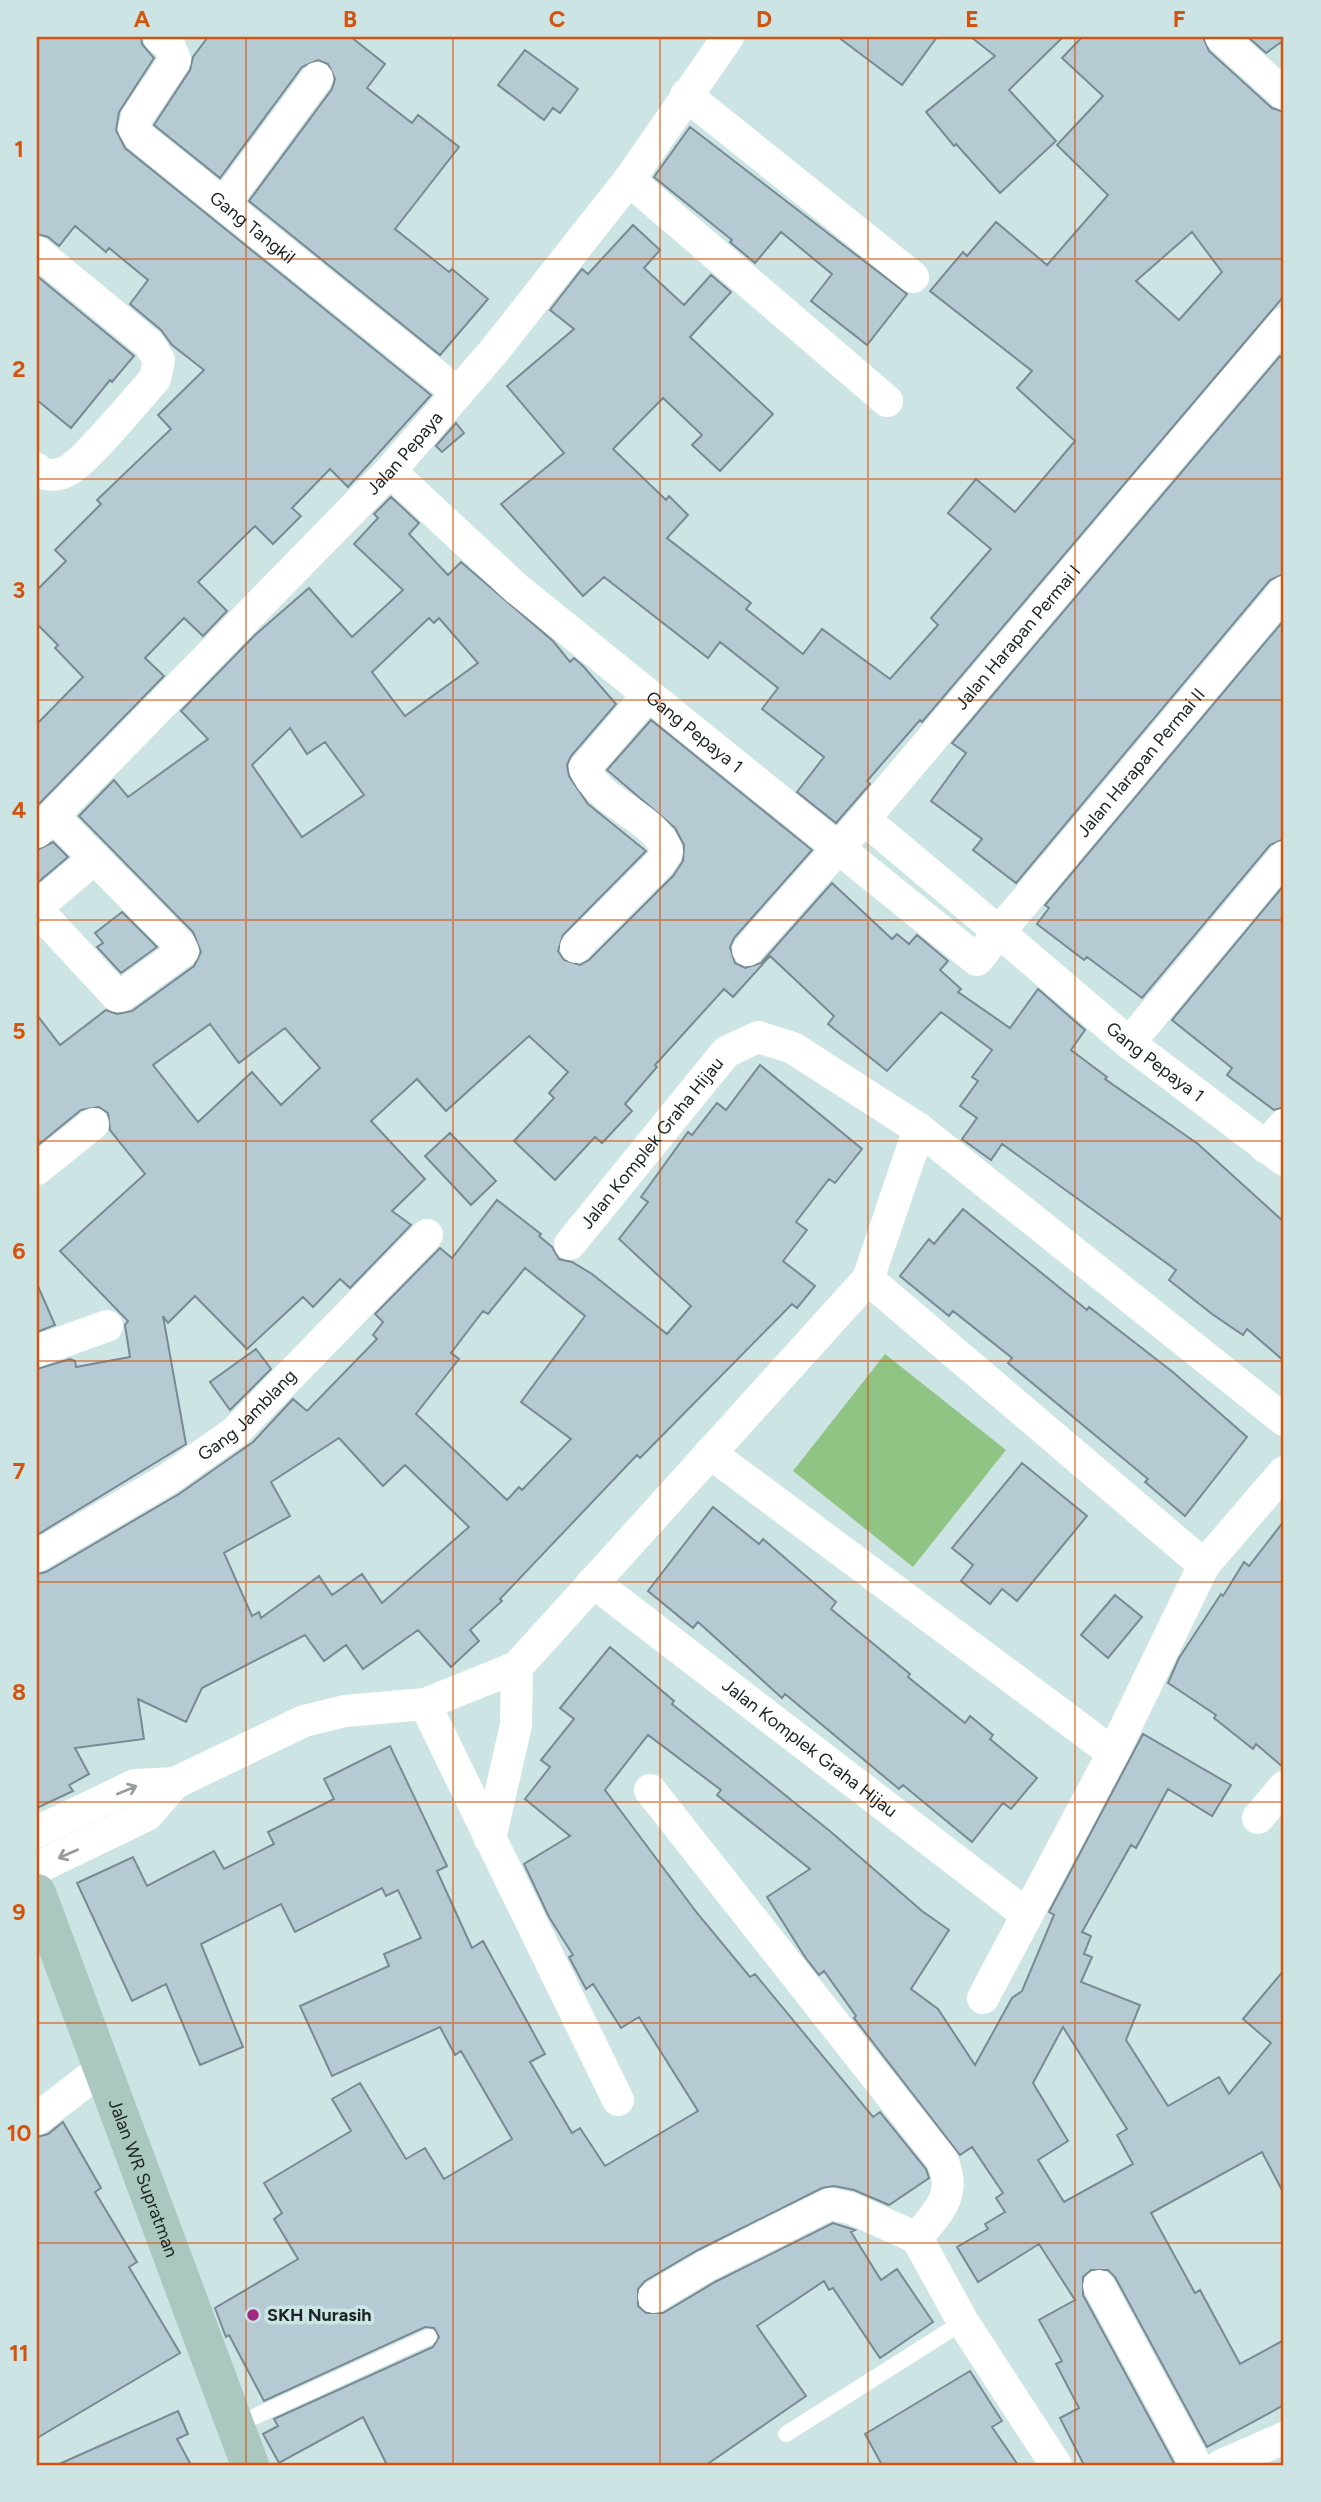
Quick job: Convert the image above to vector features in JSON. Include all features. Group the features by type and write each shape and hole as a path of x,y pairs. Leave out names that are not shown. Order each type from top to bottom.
{"main road":[{"name":"Jalan WR Supratman","path":"37,1893 100,2070 250,2465"}],"street":[{"name":"Gang Tangkil","path":"159,37 169,45 175,60 137,117 134,128 140,137 458,393"},
{"name":"Jalan Pepaya","path":"45,824 390,471 458,393 629,180 728,37"},
{"path":"1221,37 1284,94"},
{"path":"224,204 317,78"},
{"path":"686,95 913,277"},
{"path":"629,180 887,401"},
{"path":"37,252 149,344 159,360 155,379 74,467 55,475 43,474 37,469"},
{"name":"Jalan Harapan Permai I","path":"748,950 864,819 1284,323"},
{"name":"Gang Pepaya 1","path":"390,471 516,588 977,960 999,932"},
{"name":"Jalan Harapan Permai II","path":"999,932 1284,592"},
{"path":"576,947 660,863 667,852 659,837 595,785 585,768 648,695"},
{"name":"Gang Pepaya 1","path":"864,819 1129,1043 1278,1144"},
{"path":"45,824 95,858 183,951 121,996 117,996 41,914 43,902 95,858"},
{"path":"1129,1043 1284,857"},
{"name":"Jalan Komplek Graha Hijau","path":"569,1244 726,1052 758,1037 793,1048 919,1129 1284,1420"},
{"path":"37,1169 93,1124"},
{"path":"37,1832 135,1786 175,1783 304,1721 345,1711 425,1704 517,1667 868,1279 919,1129"},
{"name":"Gang Jamblang","path":"37,1556 168,1479 235,1432 428,1235"},
{"path":"868,1279 1204,1565"},
{"path":"37,1351 107,1326"},
{"path":"710,1453 1113,1753"},
{"path":"983,1998 1113,1753 1204,1565 1284,1472"},
{"name":"Jalan Komplek Graha Hijau","path":"593,1582 1027,1914"},
{"path":"491,1839 516,1725 517,1667"},
{"path":"425,1704 618,2100"},
{"path":"37,1868 147,1815 175,1783"},
{"path":"1258,1818 1284,1787"},
{"path":"650,1790 942,2160 949,2176 947,2199 917,2238"},
{"path":"37,2119 100,2070"},
{"path":"654,2297 706,2266 830,2204 850,2208 917,2238 963,2322 1056,2465"},
{"path":"1099,2286 1196,2465"},
{"path":"1222,2465 1284,2438"}],"lane":[{"path":"786,2434 963,2322"},
{"path":"234,2426 429,2337"}],"green space":[{"path":"885,1354 1006,1450 913,1567 793,1471"}],"building":[{"path":"37,37 141,37 142,44 154,58 119,112 116,130 125,148 431,395 348,487 330,469 292,508 301,516 273,544 255,526 198,582 227,611 203,636 184,618 145,658 164,676 37,806 37,724 83,677 55,648 58,645 37,624 37,590 66,561 55,550 101,504 97,500 171,429 158,415 204,370 172,345 161,330 130,304 148,280 109,248 106,252 75,226 59,246 48,237 37,234"},
{"path":"208,37 351,37 385,64 367,88 412,123 418,115 459,147 395,229 449,272 452,269 488,299 440,355 249,201 332,89 335,79 328,64 318,60 302,67 220,178 154,125 190,70 193,57"},
{"path":"838,37 937,37 902,85"},
{"path":"971,37 1063,37 1009,90 1056,141 1000,193 956,144 954,146 926,112 995,56"},
{"path":"1082,37 1203,37 1209,51 1272,108 1284,112 1284,296 922,722 920,720 867,781 870,784 836,823 797,792 824,757 762,709 778,688 720,642 708,658 604,577 583,596 501,504 564,453 507,386 574,329 550,310 582,269 588,274 633,225 660,250 644,268 684,305 711,275 731,292 690,337 773,414 720,471 692,445 702,435 663,398 613,449 666,500 669,496 688,515 667,538 751,603 746,609 803,654 822,629 890,679 938,625 931,618 991,549 948,513 976,479 1015,512 1075,441 1017,388 1032,371 930,291 963,252 967,256 996,222 1047,265 1108,195 1057,145 1103,96 1062,58","holes":["1192,232 1222,272 1179,320 1136,281"]},
{"path":"1248,37 1284,37 1284,40 1266,53"},
{"path":"525,50 578,89 560,113 553,108 544,120 498,85"},
{"path":"690,127 907,294 867,345 811,301 832,274 781,232 755,263 730,242 732,240 654,177"},
{"path":"37,276 134,356 112,382 110,380 71,428 37,400"},
{"path":"1280,356 1284,359 1284,574 1270,580 1016,883 973,850 982,839 931,801 966,753 952,743"},
{"path":"456,423 464,433 442,452 436,446"},
{"path":"391,497 419,523 409,534 448,575 461,562 553,641 570,662 574,658 583,666 616,704 571,756 567,765 569,776 588,804 646,851 563,935 558,951 564,960 580,965 589,960 673,876 683,861 684,845 675,828 607,770 651,720 812,850 734,938 730,947 735,963 745,968 761,963 832,883 892,939 897,934 909,944 917,935 948,961 940,970 961,989 958,992 1010,1028 1038,989 1085,1030 1071,1050 1107,1077 1105,1079 1198,1144 1284,1222 1284,1361 1247,1329 1243,1335 1212,1314 1169,1280 1176,1270 1002,1144 991,1160 962,1139 977,1118 960,1106 978,1081 972,1077 992,1050 941,1012 887,1071 828,1024 834,1016 770,956 733,997 724,989 655,1065 657,1067 625,1104 632,1111 602,1143 595,1137 555,1180 514,1141 554,1098 549,1093 568,1072 529,1036 446,1111 417,1079 371,1121 425,1179 392,1211 411,1225 350,1288 340,1279 313,1307 303,1297 247,1349 195,1296 168,1323 163,1316 186,1444 37,1535 37,1369 70,1359 75,1361 76,1367 130,1357 125,1325 128,1321 60,1251 145,1174 110,1130 108,1113 99,1107 81,1110 37,1146 37,1015 60,1045 106,1010 117,1014 132,1011 194,966 201,952 193,932 79,816 114,780 128,797 208,739 181,711 255,635 309,588 352,637 403,590 354,544 378,518 374,514","holes":["429,618 434,623 439,618 478,663 405,716 372,672","290,728 307,754 325,742 364,795 302,837 252,765","210,1024 239,1063 285,1028 320,1068 281,1105 252,1072 198,1122 153,1065"]},
{"path":"1284,620 1284,839 1270,845 1142,998 1087,957 1084,960 1037,924 1049,908 1045,905"},
{"path":"53,842 68,857 37,883 37,850"},
{"path":"1284,885 1284,1107 1274,1110 1227,1075 1232,1068 1172,1020"},
{"path":"122,912 157,947 121,973 97,947 103,943 95,933"},
{"path":"760,1065 862,1149 835,1183 829,1179 796,1222 807,1230 783,1261 815,1286 797,1308 792,1304 640,1458 637,1455 500,1599 502,1601 470,1630 479,1641 451,1667 418,1630 363,1669 346,1645 324,1661 305,1635 202,1688 186,1722 138,1699 144,1739 75,1748 89,1774 69,1785 73,1791 37,1808 37,1574 46,1572 179,1494 253,1442 293,1399 307,1411 377,1339 373,1335 383,1322 375,1314 440,1248 452,1258 497,1200 541,1234 539,1236 552,1247 559,1259 572,1262 592,1274 667,1334 691,1306 619,1239 648,1202 641,1197 688,1132 692,1135 717,1103 726,1110","holes":["525,1268 585,1316 521,1402 571,1439 522,1490 519,1487 507,1500 416,1414 459,1359 451,1353 483,1311 488,1314","339,1438 383,1486 405,1465 469,1527 382,1603 362,1574 332,1595 319,1576 261,1618 259,1612 252,1616 224,1553 290,1516 271,1482"]},
{"path":"450,1133 496,1181 471,1205 425,1156"},
{"path":"963,1209 1087,1310 1089,1307 1174,1373 1247,1437 1185,1516 1145,1482 1148,1479 1008,1363 1012,1358 953,1311 949,1316 900,1276 929,1239 934,1244"},
{"path":"37,1284 55,1325 37,1332"},
{"path":"256,1349 271,1369 230,1410 210,1382"},
{"path":"1022,1463 1087,1516 1017,1601 1002,1589 990,1604 961,1581 973,1565 952,1548"},
{"path":"713,1507 759,1544 763,1539 836,1602 831,1609 910,1674 908,1677 965,1723 970,1716 993,1735 990,1739 1037,1778 1011,1809 1003,1803 972,1842 903,1785 899,1789 785,1694 782,1698 698,1622 693,1628 648,1591"},
{"path":"1284,1521 1284,1768 1256,1744 1253,1749 1214,1718 1216,1715 1168,1683 1179,1658 1221,1594 1223,1596 1244,1562 1249,1566"},
{"path":"1115,1595 1142,1617 1108,1658 1081,1635"},
{"path":"610,1647 674,1701 672,1704 831,1832 922,1911 949,1930 911,1989 938,2009 975,2065 1012,1998 1022,1991 1054,1915 1049,1912 1143,1734 1231,1785 1212,1816 1168,1789 1136,1848 1131,1845 1082,1932 1091,1936 1084,1954 1092,1957 1081,1982 1140,2005 1126,2040 1168,2106 1219,2077 1229,2094 1271,2043 1243,2019 1284,1970 1284,2194 1262,2152 1151,2213 1195,2293 1200,2290 1240,2364 1284,2340 1284,2405 1207,2447 1115,2277 1108,2270 1091,2270 1083,2277 1083,2295 1175,2465 1084,2465 1060,2418 1079,2408 1056,2364 1062,2361 1039,2320 1075,2300 1039,2244 978,2282 957,2247 988,2229 985,2224 1005,2212 996,2198 1003,2193 972,2147 960,2155 854,2018 856,2016 824,1971 819,1975 805,1957 767,1897 810,1869 717,1795 721,1790 648,1735 605,1790 697,1913 750,1977 755,1974 873,2117 880,2112 926,2169 929,2178 889,2205 854,2190 834,2186 822,2188 698,2250 645,2281 638,2289 638,2306 646,2313 663,2313 715,2282 833,2223 855,2230 851,2232 881,2280 897,2269 933,2322 880,2358 833,2288 829,2290 824,2281 757,2326 806,2396 706,2465 387,2465 363,2417 279,2463 263,2434 278,2426 274,2419 433,2347 439,2337 434,2328 425,2327 264,2401 229,2335 226,2337 215,2308 298,2259 274,2219 282,2213 264,2183 351,2131 332,2099 360,2083 406,2159 425,2148 444,2179 512,2139 461,2051 455,2055 440,2027 332,2076 300,2006 389,1966 384,1954 421,1938 398,1890 386,1896 382,1888 295,1932 281,1904 201,1944 243,2047 200,2065 166,1984 132,2001 77,1883 133,1857 147,1886 214,1851 224,1869 274,1844 268,1832 334,1799 324,1779 390,1746 447,1866 437,1871 472,1948 483,1941 545,2054 530,2062 572,2133 580,2128 605,2166 698,2111 639,2017 621,2028 593,1984 586,1989 569,1957 573,1955 549,1917 524,1864 570,1836 525,1799 550,1767 541,1760 574,1719 560,1708","holes":["1063,2027 1127,2129 1117,2135 1133,2164 1064,2202 1038,2160 1068,2141 1033,2083"]},
{"path":"63,2122 101,2188 95,2192 137,2262 129,2267 180,2353 37,2438 37,2137 48,2134"},
{"path":"970,2371 1002,2421 992,2427 1018,2465 882,2465 865,2434"},
{"path":"178,2411 188,2434 177,2439 191,2465 57,2465"}],"place":[{"name":"SKH Nurasih","path":"253,2315"}]}
